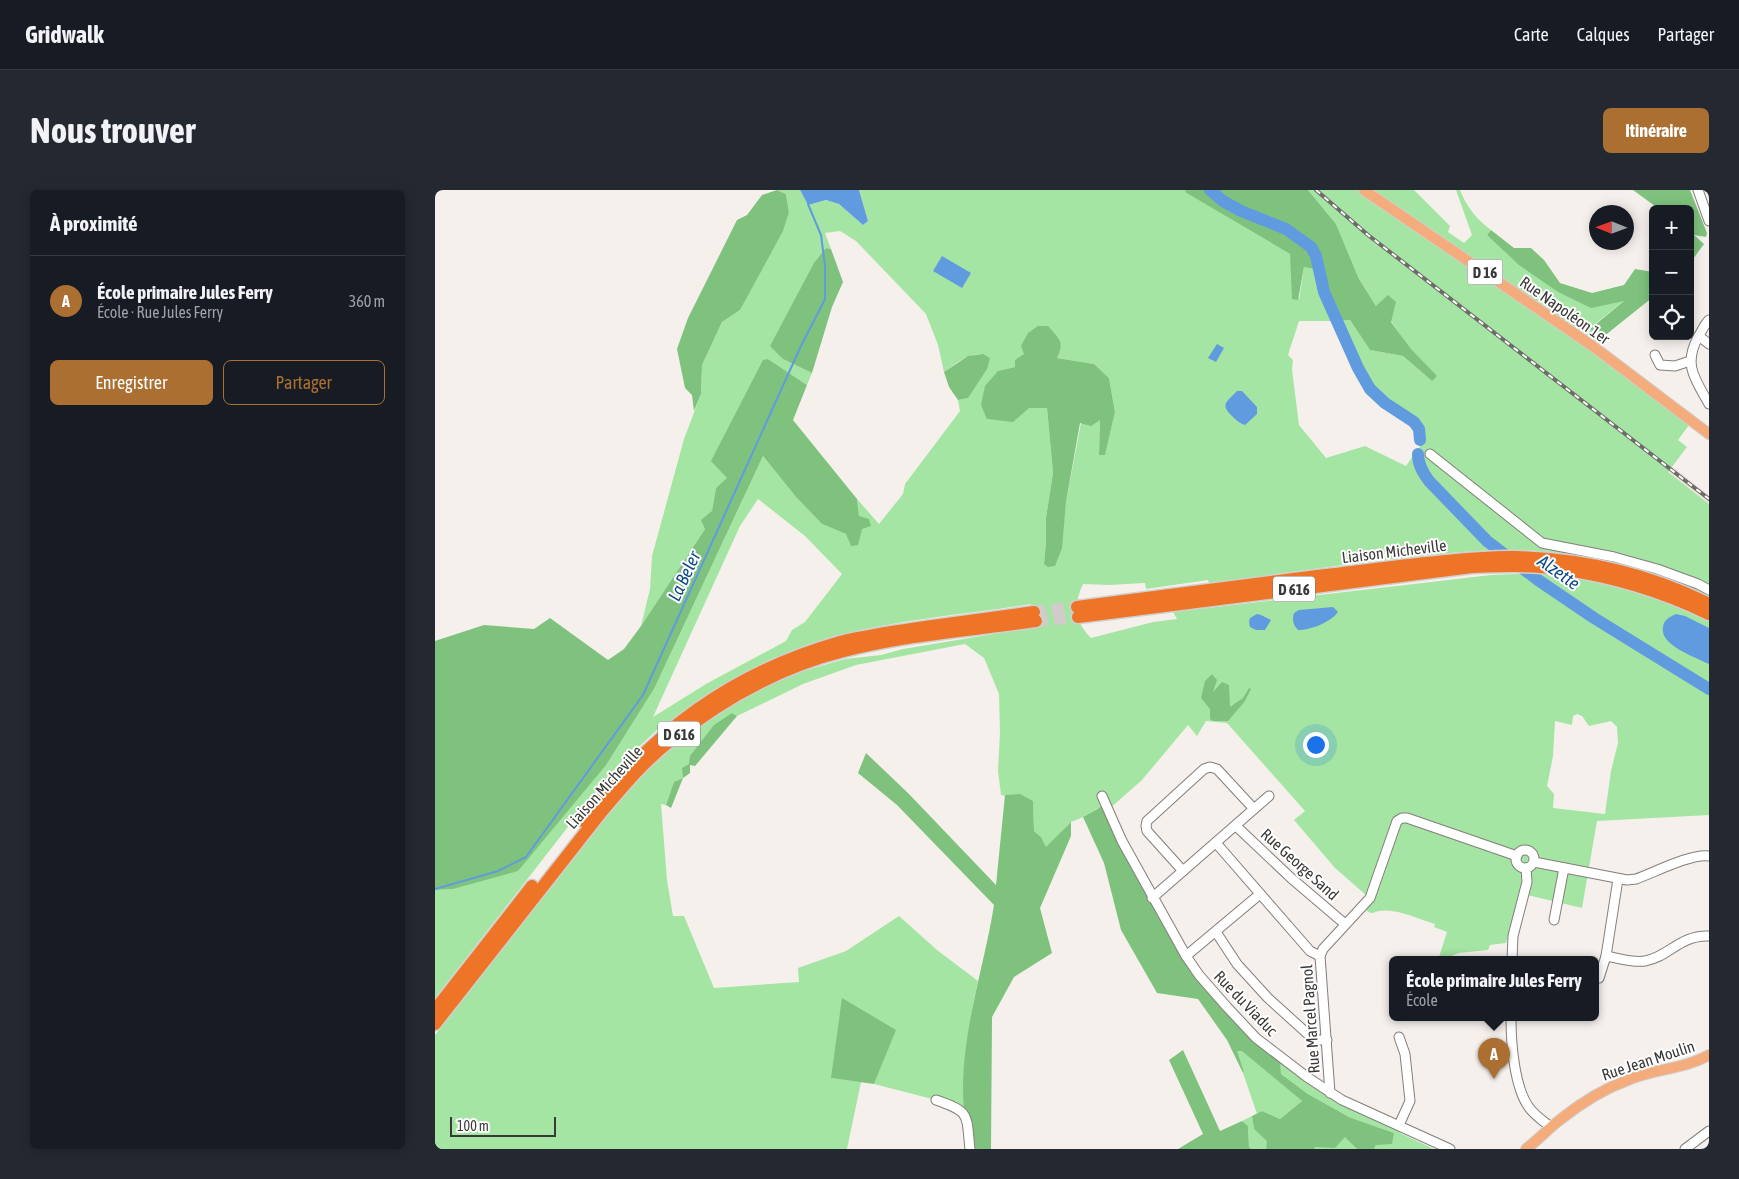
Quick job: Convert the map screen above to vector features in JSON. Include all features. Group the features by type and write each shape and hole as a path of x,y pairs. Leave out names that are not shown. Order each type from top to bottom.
{"highway":[{"name":"Liaison Micheville","path":"1709,604 1652,580 1607,568 1561,560 1513,562 1077,612 1383,568 1498,557 1513,562 1527,566 1605,577 1648,589 1709,614"},
{"name":"Liaison Micheville","path":"435,1010 619,777 662,736 688,715 715,697 751,676 795,656 841,642 901,630 1035,617 844,651 798,665 755,684 715,707 668,742 626,782 435,1024"}],"main road":[{"name":"D 16","path":"1364,190 1373,194"},
{"name":"Rue Napoléon 1er","path":"1373,194 1597,350 1709,434"},
{"name":"Rue Jean Moulin","path":"1526,1149 1551,1127 1591,1097 1610,1087 1635,1077 1696,1061 1709,1055"}],"street":[{"path":"1698,190 1709,221"},
{"path":"1703,202 1709,192"},
{"path":"1709,320 1691,350 1690,361 1697,383 1709,404"},
{"path":"1699,336 1709,344"},
{"path":"1655,355 1660,365 1675,366 1690,361"},
{"path":"1430,454 1542,543 1613,557 1657,569 1709,590"},
{"name":"Rue George Sand","path":"1183,871 1147,831 1147,821 1204,769 1210,767 1217,769 1254,809"},
{"name":"Rue du Viaduc","path":"1103,796 1122,841 1152,898 1186,956 1221,1001 1256,1038 1330,1093 1439,1146 1449,1149"},
{"name":"Rue George Sand","path":"1152,898 1269,796"},
{"name":"Rue Marcel Pagnol","path":"1330,1093 1320,956 1323,949 1370,898 1397,821 1401,818 1407,818 1517,856"},
{"name":"Rue George Sand","path":"1236,826 1291,878 1345,924"},
{"path":"1216,843 1310,951 1320,956"},
{"path":"1512,956 1512,944 1530,865 1533,856 1529,851 1522,851 1516,858 1518,864 1530,865 1564,868 1627,880 1636,879 1693,857 1709,856"},
{"path":"1554,920 1564,868"},
{"path":"1599,978 1606,956 1618,879"},
{"path":"1186,956 1260,894"},
{"path":"1215,932 1237,964 1268,998 1311,1036 1319,1040 1327,1040"},
{"path":"1606,956 1636,962 1646,961 1657,957 1690,938 1709,936"},
{"path":"1511,1021 1513,1052 1522,1095 1528,1106 1541,1120 1551,1127"},
{"path":"1399,1037 1405,1054 1410,1100 1399,1125"},
{"path":"936,1100 955,1106 963,1111 971,1149"},
{"path":"1685,1149 1709,1131"}],"shaded area":[{"path":"1672,466 1709,495 1709,504 1668,472"}],"green space":[{"path":"777,190 800,190 808,205 826,200 839,204 863,225 868,221 859,190 1186,190 1186,192 1290,254 1299,300 1304,267 1319,270 1324,292 1336,321 1350,320 1370,350 1403,356 1432,381 1391,321 1376,306 1359,279 1336,224 1308,190 1414,190 1450,226 1448,232 1464,243 1472,235 1456,190 1460,190 1473,212 1491,230 1487,235 1558,292 1625,300 1590,328 1603,337 1588,349 1689,425 1678,440 1687,447 1668,472 1709,504 1709,597 1664,577 1613,562 1560,553 1497,550 1401,558 1209,583 1208,580 1146,589 1145,583 1083,584 1077,606 1079,619 1091,638 1153,622 1177,619 1173,612 1491,575 1534,574 1560,576 1599,582 1636,592 1709,621 1709,815 1597,821 1582,908 1519,893 1506,943 1490,945 1488,950 1459,953 1452,956 1439,956 1447,932 1434,927 1435,924 1396,912 1368,912 1361,902 1366,895 1335,868 1294,820 1305,811 1227,723 1206,721 1197,736 1188,725 1142,780 1108,810 1098,808 1071,822 1046,848 1041,837 1034,831 1033,801 1001,795 998,771 999,694 984,658 965,644 856,665 803,684 737,716 732,713 689,764 683,778 674,783 666,805 661,804 667,880 673,916 684,916 714,988 799,982 798,968 846,951 899,916 937,950 978,981 967,1046 964,1111 936,1100 874,1084 895,1030 831,1078 861,1082 847,1149 435,1149 435,1035 606,817 638,780 673,746 720,712 759,690 800,672 845,659 881,655 903,649 1036,627 1036,617 1031,604 863,629 815,642 791,651 722,686 658,729 613,771 435,998 435,890 453,889 655,687 763,456 796,497 822,524 846,534 859,516 857,499 879,524 903,494 905,484 960,411 958,400 968,398 990,358 983,355 971,355 944,372 938,345 926,314 856,241 840,231 825,233 831,249 826,248 783,359 812,373 807,385 768,359 728,478 716,488 712,511 705,529 641,626 650,589 652,556 684,439 701,394 702,365 722,322 740,310 789,212 786,194","holes":["1299,321 1336,321 1356,366 1370,390 1418,428 1420,437 1418,454 1415,453 1406,466 1365,446 1326,458 1299,425 1292,370 1293,360 1288,355","1024,354 1094,364 1109,378 1115,412 1105,454 1099,455 1100,420 1081,423 1066,502 1061,548 1044,564 1046,518 1053,473 1047,408 1029,408 998,371 1015,367","758,499 805,536 842,574 805,622 792,630 786,641 706,684 653,717 740,526","1577,714 1582,716 1589,726 1611,721 1617,727 1618,743 1611,771 1605,814 1553,808 1554,794 1547,786 1553,756 1555,721 1572,725 1573,716"]},
{"path":"777,190 786,194 789,212 783,231 740,310 722,322 702,365 701,394 694,411 692,395 685,388 677,349 688,318 737,220 747,215 762,195"},
{"path":"1186,190 1308,190 1336,224 1359,279 1376,306 1388,295 1396,302 1391,322 1411,349 1437,376 1432,381 1403,356 1370,350 1350,320 1336,321 1324,292 1319,270 1304,267 1298,300 1292,299 1290,254 1185,192"},
{"path":"1633,190 1690,190 1707,233 1706,237 1694,235 1694,205 1654,205"},
{"path":"1491,230 1514,248 1531,248 1544,260 1560,283 1592,293 1624,285 1635,269 1649,271 1649,300 1603,337 1590,329 1624,301 1591,308 1558,292 1519,265 1487,235"},
{"path":"1694,235 1704,244 1694,258"},
{"path":"826,248 831,249 843,282 832,307 812,373 783,359 770,346 814,263"},
{"path":"1038,326 1048,326 1060,340 1061,348 1057,358 1094,364 1109,378 1115,412 1105,455 1099,455 1100,420 1091,426 1080,423 1066,502 1062,548 1055,566 1048,567 1044,564 1046,518 1053,473 1047,408 1029,408 1013,422 987,419 981,405 985,386 998,371 1015,367 1015,360 1024,354 1021,346 1028,333"},
{"path":"983,354 990,358 987,369 968,398 958,400 949,387 944,372 968,356"},
{"path":"768,359 807,385 793,420 857,499 859,516 869,519 871,526 862,529 858,545 851,546 846,534 822,524 796,497 763,456 655,687 606,765 518,871 453,889 435,890 435,641 484,625 534,629 550,618 608,660 624,649 705,529 701,520 712,511 716,488 727,478 711,461 763,360"},
{"path":"1212,674 1217,680 1213,692 1222,682 1229,685 1230,707 1243,698 1249,688 1251,689 1245,701 1228,721 1213,721 1210,719 1210,709 1201,698 1205,681"},
{"path":"732,713 737,716 695,766 690,765 690,773 683,778 682,768 689,764 690,756 714,725"},
{"path":"866,753 908,793 996,885 1005,795 1020,794 1033,801 1034,831 1041,837 1046,847 1071,822 1071,836 1040,908 1052,953 1014,977 992,1017 991,1149 970,1149 965,1121 963,1085 968,1033 994,905 897,805 858,773"},
{"path":"683,778 671,808 666,805 674,782"},
{"path":"1106,804 1199,975 1280,1057 1281,1074 1308,1094 1349,1117 1394,1133 1392,1144 1376,1145 1374,1149 1357,1149 1345,1137 1335,1148 1266,1149 1267,1141 1254,1129 1252,1116 1262,1111 1280,1119 1302,1101 1242,1051 1237,1051 1243,1073 1227,1040 1198,999 1157,993 1121,930 1104,863 1083,817"},
{"path":"842,998 896,1030 874,1084 831,1078"},
{"path":"1183,1050 1220,1131 1242,1121 1248,1126 1249,1147 1251,1149 1178,1149 1203,1134 1169,1060"},
{"path":"1242,1050 1302,1101 1280,1119 1262,1111 1257,1114 1236,1051"},
{"path":"1280,1057 1307,1077 1398,1125 1400,1133 1434,1149 1374,1149 1376,1145 1394,1133 1349,1117 1308,1094 1281,1074"},
{"path":"1252,1116 1254,1129 1268,1141 1266,1149 1251,1149 1249,1147 1248,1126 1242,1121"},
{"path":"1345,1136 1357,1149 1314,1149 1314,1147"}],"water":[{"path":"800,190 859,190 868,221 863,225 839,204 826,200 808,205"},
{"path":"942,256 971,273 962,288 933,271"},
{"path":"1217,344 1224,348 1216,362 1208,358"},
{"path":"1237,391 1242,391 1257,407 1257,414 1245,425 1228,412 1225,405"},
{"path":"1333,607 1338,612 1331,619 1320,625 1298,630 1294,624 1294,613 1299,610"},
{"path":"1257,614 1271,620 1265,630 1256,630 1250,627 1250,618"},
{"path":"1676,614 1685,616 1709,628 1709,664 1679,650 1672,645 1663,633 1665,622"}],"waterway":[{"name":"Alzette","path":"1210,190 1223,201 1241,211 1286,229 1311,247 1316,256 1324,292 1358,368 1370,389 1385,403 1414,422 1419,429 1420,440"},
{"name":"La Beler","path":"435,889 498,871 526,857 643,695 800,348 825,299 825,266 821,235 808,204"},
{"name":"Alzette","path":"1418,454 1421,469 1429,481 1487,541 1538,580 1594,618 1709,689"}],"tunnel":[{"path":"1034,612 1077,607"},
{"path":"1036,621 1078,617"}],"railway":[{"path":"1316,190 1368,235 1709,499"}],"place":[{"name":"École primaire Jules Ferry","path":"1494,1079"}]}
